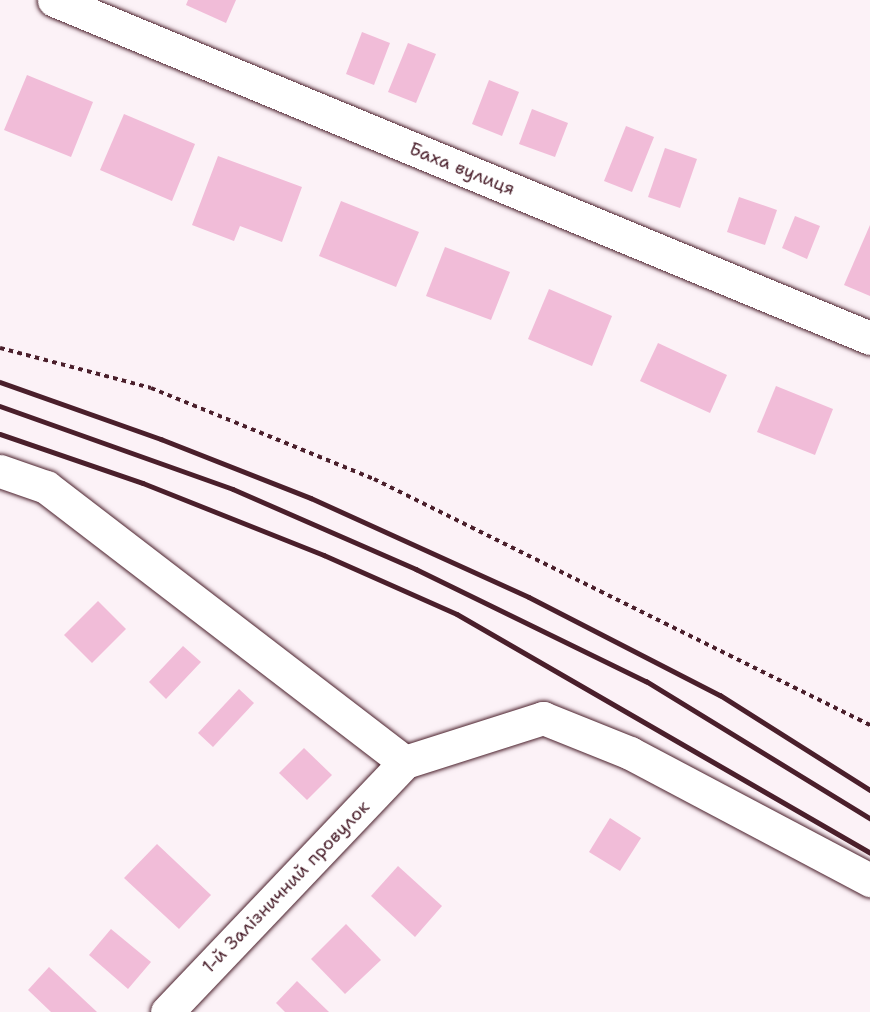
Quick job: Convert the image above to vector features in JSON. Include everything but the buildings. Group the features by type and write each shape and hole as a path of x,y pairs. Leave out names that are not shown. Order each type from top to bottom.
{"street":[{"name":"Баха вулиця","path":"54,0 870,338"},
{"path":"0,471 46,487 405,762 543,718 630,753 870,880"},
{"name":"1-й Залізничний провулок","path":"168,1012 405,762"}],"path":[{"path":"0,348 151,388 374,479 870,724"}],"railway":[{"path":"0,382 161,439 311,498 529,597 720,695 870,790"},
{"path":"0,406 233,489 416,569 646,681 870,818"},
{"path":"0,434 143,483 324,555 457,614 870,852"}]}
